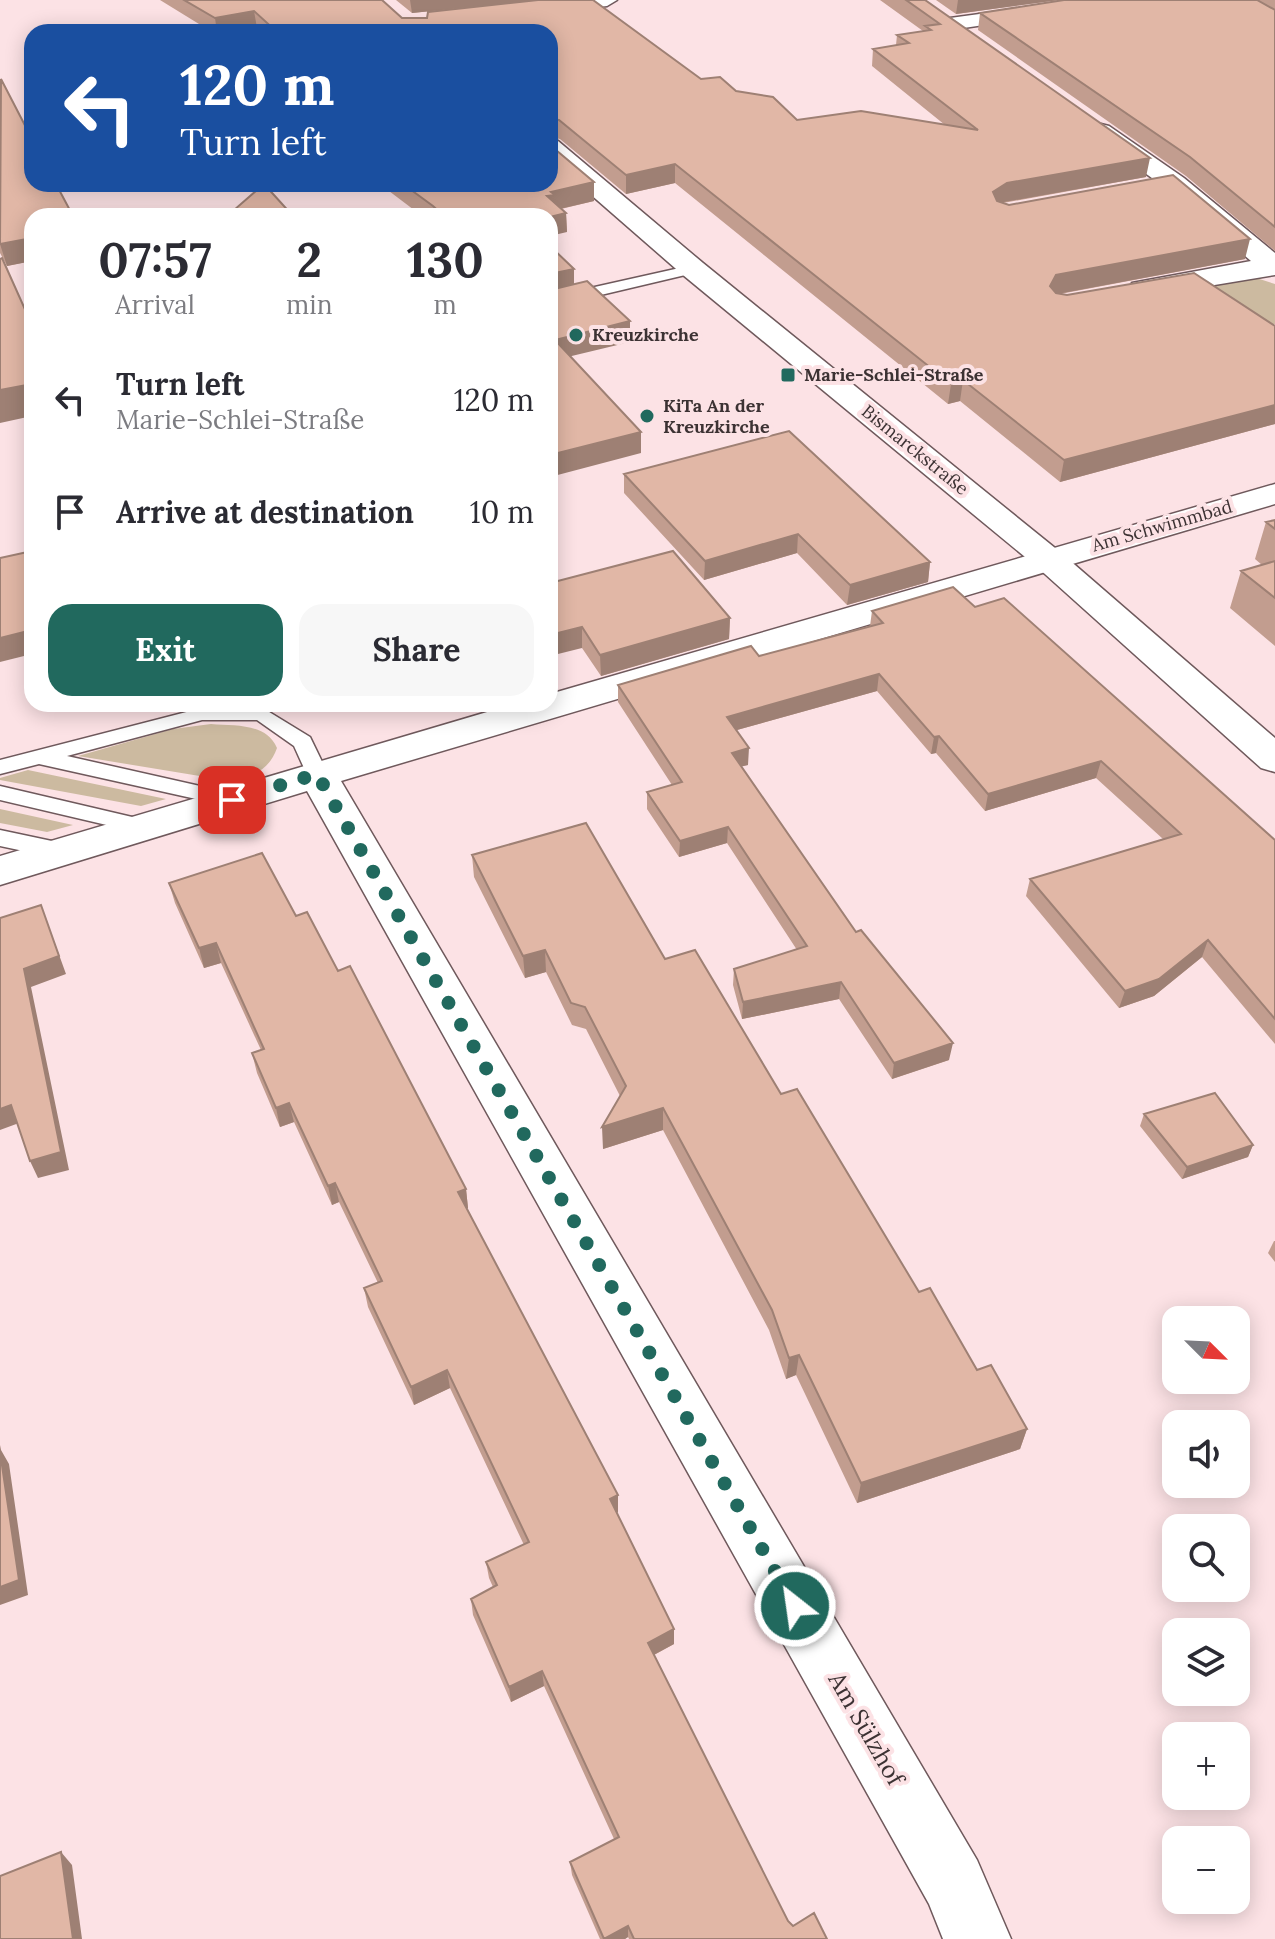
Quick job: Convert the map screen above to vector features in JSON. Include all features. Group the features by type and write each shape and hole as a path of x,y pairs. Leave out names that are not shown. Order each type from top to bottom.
{"street":[{"path":"513,11 607,0"},
{"path":"930,9 975,41"},
{"path":"950,24 1059,9"},
{"path":"1087,121 1175,183 1274,266"},
{"name":"Bismarckstraße","path":"558,153 693,269 1048,559 1275,759"},
{"path":"1144,188 1175,183"},
{"path":"1123,293 1274,266"},
{"name":"Am Schwimmbad","path":"1048,559 1275,494"},
{"path":"558,703 1048,559"},
{"path":"0,871 528,712"},
{"name":"Am Sülzhof","path":"317,774 954,1883 977,1939"}],"lane":[{"path":"558,300 693,269"},
{"path":"0,767 202,714 261,713 303,742 317,774"},
{"path":"38,757 232,800"},
{"path":"0,793 145,827"},
{"path":"0,838 66,852"}],"shaded area":[{"path":"1247,275 1275,284 1275,324 1208,341 1149,293"},
{"path":"211,724 240,726 266,734 277,748 273,757 254,774 218,779 78,756 173,729"},
{"path":"28,770 166,799 141,806 0,780"},
{"path":"0,809 73,825 47,832 0,823"}],"building":[{"path":"184,0 382,0 402,18 427,18 428,12 538,0 593,0 701,79 720,77 736,91 773,97 797,120 861,111 978,130 873,49 909,43 897,35 931,30 925,26 940,24 906,0 925,0 1150,158 1007,183 993,192 997,201 1009,205 1173,175 1250,239 1056,275 1050,286 1056,293 1067,295 1194,273 1275,326 1275,405 1064,460 963,380 951,384 675,164 626,175 558,120 558,24 268,24 254,11 215,18"},
{"path":"1064,0 1257,0 1275,10 1275,227 1190,157 980,13"},
{"path":"1,79 24,124 24,192 60,192 69,208 24,208 24,240 0,244"},
{"path":"558,152 594,182 558,190"},
{"path":"255,192 271,192 286,208 236,208"},
{"path":"414,192 551,192 555,195 547,196 566,213 558,215 558,208 433,206"},
{"path":"558,254 574,269 558,272"},
{"path":"0,259 24,307 24,386 0,390"},
{"path":"587,281 630,321 558,339 558,288"},
{"path":"558,343 641,432 558,453"},
{"path":"789,431 930,562 850,585 798,534 705,561 624,474"},
{"path":"1275,520 1275,529 1266,522"},
{"path":"673,551 730,618 600,655 582,627 558,633 558,581"},
{"path":"24,553 24,632 0,638 0,558"},
{"path":"1275,561 1275,598 1241,571"},
{"path":"953,587 975,607 1004,598 1275,840 1275,1019 1208,940 1159,979 1125,991 1030,879 1181,834 1101,761 988,794 939,736 934,737 879,674 727,717 749,748 732,753 856,932 861,930 953,1043 894,1063 841,982 743,1002 734,969 807,946 728,827 680,841 647,792 682,782 618,685 751,646 759,656 883,623 872,611"},
{"path":"586,823 665,959 695,950 781,1094 797,1089 919,1292 930,1288 977,1370 991,1365 1027,1429 861,1483 799,1355 789,1358 772,1310 663,1108 602,1127 626,1086 585,1007 571,1003 545,950 523,956 472,855"},
{"path":"262,853 296,916 307,912 338,971 350,966 466,1189 458,1192 618,1495 610,1499 674,1629 648,1643 788,1921 793,1926 814,1913 827,1939 634,1939 628,1926 604,1939 570,1862 619,1837 542,1671 509,1687 471,1599 497,1585 486,1562 529,1542 447,1370 411,1387 364,1288 382,1281 335,1183 328,1186 289,1103 276,1108 252,1053 264,1049 216,943 199,948 169,883"},
{"path":"41,905 59,956 24,969 61,1152 30,1161 11,1105 0,1109 0,918"},
{"path":"1215,1093 1253,1145 1187,1167 1144,1114"},
{"path":"0,1452 19,1580 0,1587"},
{"path":"61,1852 73,1939 0,1939 0,1876"}],"place":[{"name":"Kreuzkirche","path":"576,335"},
{"name":"Marie-Schlei-Straße","path":"788,375"},
{"name":"KiTa An der Kreuzkirche","path":"647,416"}],"route":[{"path":"232,800 317,774 795,1606"}]}
